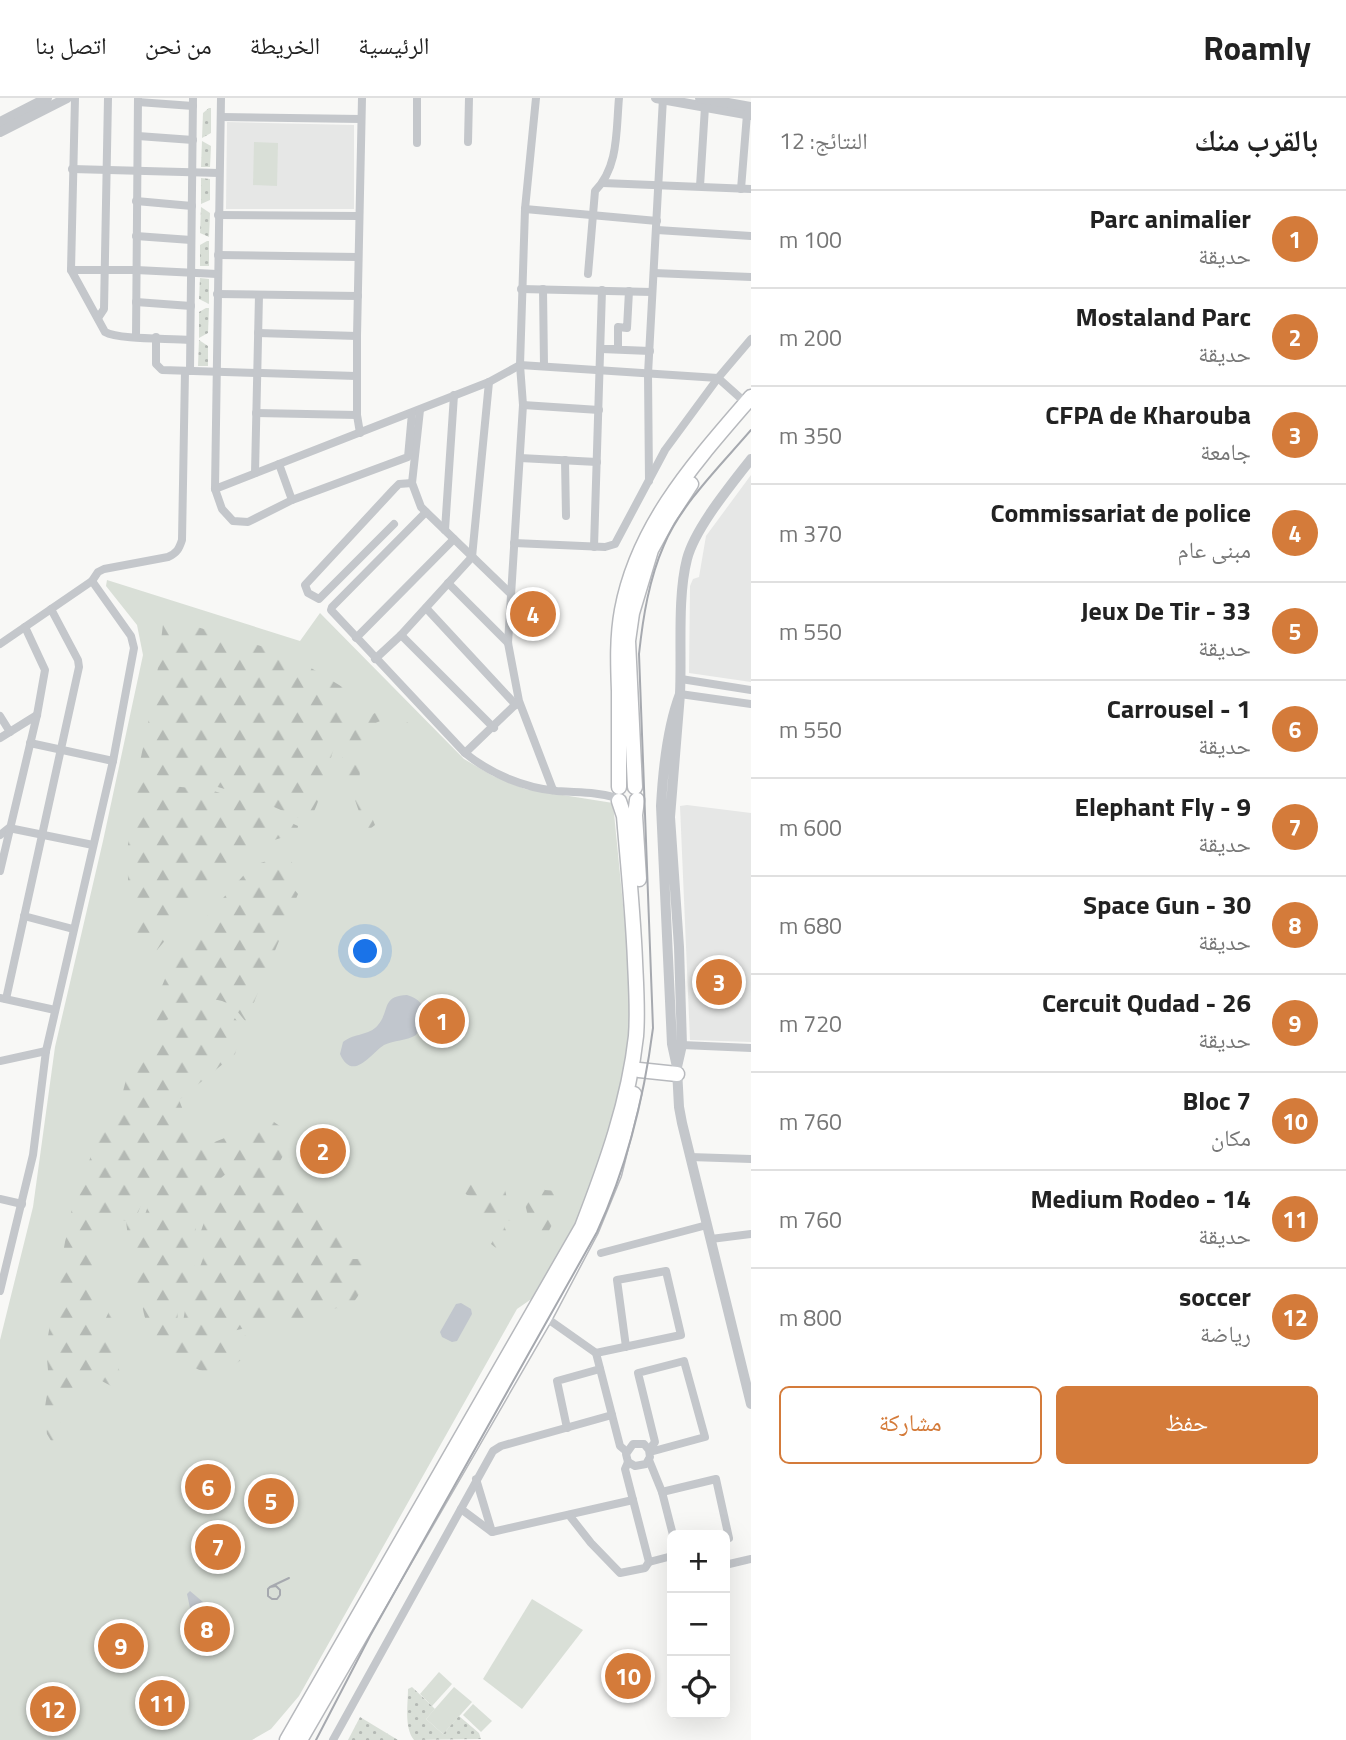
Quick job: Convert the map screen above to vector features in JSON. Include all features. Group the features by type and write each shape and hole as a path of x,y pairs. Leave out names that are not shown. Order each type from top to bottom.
{"highway":[{"path":"300,1740 545,1317 591,1230 614,1174 639,1070 646,996 628,641 641,579 651,551 685,492 749,404"},
{"path":"287,1740 582,1227 603,1172 622,1104 636,1034 634,928 624,816 615,794 618,641 622,610 631,576 659,513 685,477 749,404"},
{"path":"615,794 625,784 636,794"},
{"path":"639,1070 677,1070"}],"street":[{"path":"0,122 47,98"},
{"path":"0,132 67,98"},
{"path":"75,98 71,270 105,332 112,336 190,340"},
{"path":"98,318 104,309 108,98"},
{"path":"221,98 215,489 222,509 233,522 248,522 292,500 408,457 416,411"},
{"path":"360,433 356,376 362,98"},
{"path":"417,98 417,143"},
{"path":"468,142 469,98"},
{"path":"536,98 525,209 520,365 523,405 508,643 517,703 553,790"},
{"path":"588,274 595,191 603,183 613,159 619,98"},
{"path":"649,481 648,374 657,226 660,98 702,102 750,112 741,189"},
{"path":"0,644 92,581 98,572 168,557 179,549 190,340 193,102 138,100 136,337"},
{"path":"700,186 702,102"},
{"path":"220,117 361,119"},
{"path":"138,136 192,140"},
{"path":"72,169 219,173"},
{"path":"603,183 751,189"},
{"path":"136,201 192,206"},
{"path":"525,209 751,236"},
{"path":"218,215 359,216"},
{"path":"136,236 191,240"},
{"path":"218,255 358,257"},
{"path":"71,270 217,274"},
{"path":"654,273 751,277"},
{"path":"521,289 652,292"},
{"path":"543,289 544,366"},
{"path":"594,547 602,290"},
{"path":"601,349 618,349 618,327 627,328 629,291"},
{"path":"217,294 358,296"},
{"path":"255,473 258,295"},
{"path":"136,302 191,306"},
{"path":"258,334 357,336"},
{"path":"156,337 158,368 356,376"},
{"path":"514,543 609,547 616,542 666,450 718,378 751,339"},
{"path":"601,349 650,351"},
{"path":"215,489 489,382 520,365 718,378 749,404"},
{"path":"375,659 401,635 472,557 489,382"},
{"path":"445,530 454,396"},
{"path":"523,405 599,410"},
{"path":"416,411 412,483 421,507 510,593"},
{"path":"256,413 357,415"},
{"path":"649,442 666,450"},
{"path":"520,458 597,462"},
{"path":"677,1070 682,1045 679,947 670,817 681,679 682,592 690,549 715,508 751,459"},
{"path":"565,460 566,516"},
{"path":"279,464 292,500"},
{"path":"394,524 319,599 308,593 305,585 394,489 399,485 412,483"},
{"path":"426,512 331,610 465,753 503,777 553,790 615,794"},
{"path":"356,638 454,539"},
{"path":"0,1291 4,1263 33,1155 46,1051 113,761 134,641 92,581"},
{"path":"448,583 508,643"},
{"path":"426,608 517,703"},
{"path":"51,609 78,660 79,667 3,999 55,1010"},
{"path":"0,871 45,670 25,627"},
{"path":"401,635 494,728"},
{"path":"681,679 751,690"},
{"path":"680,694 751,704"},
{"path":"680,694 675,708 663,778 661,806 672,1044 679,1107 690,1157 751,1402"},
{"path":"465,753 517,703"},
{"path":"0,738 37,715"},
{"path":"0,716 10,732"},
{"path":"30,743 113,761"},
{"path":"0,835 9,828 93,845"},
{"path":"24,916 73,929"},
{"path":"682,1045 751,1048"},
{"path":"0,1061 46,1051"},
{"path":"690,1157 751,1159"},
{"path":"0,1199 22,1204"},
{"path":"601,1253 707,1226"},
{"path":"711,1239 751,1234"},
{"path":"596,1353 681,1335 666,1271 617,1280 626,1346"},
{"path":"545,1317 596,1353 620,1446 639,1467 655,1442 638,1373 684,1362 705,1437 649,1454"},
{"path":"567,1428 557,1381 600,1369"},
{"path":"333,1740 493,1451 500,1446 612,1415"},
{"path":"649,1563 625,1469 630,1447 636,1443 644,1444 649,1454 672,1530"},
{"path":"476,1479 492,1532"},
{"path":"662,1492 716,1479 727,1530"},
{"path":"492,1532 633,1500"},
{"path":"461,1508 492,1532"},
{"path":"569,1515 620,1573 645,1569 649,1563 667,1558"},
{"path":"730,1564 751,1559"}],"shaded area":[{"path":"227,122 354,125 354,209 226,209"},
{"path":"751,475 751,682 689,673 690,586 693,579 699,577 706,536"},
{"path":"680,806 751,813 751,1042 690,1040"},
{"path":"407,995 419,1002 424,1011 416,1035 384,1045 356,1066 345,1062 340,1054 343,1042 374,1029 382,1020 390,1001"},
{"path":"461,1303 471,1309 472,1314 457,1341 452,1342 442,1337 440,1332 456,1304"},
{"path":"190,1591 203,1602 199,1611 190,1608 187,1594"}],"green space":[{"path":"209,108 211,133 202,138 203,113"},
{"path":"202,141 211,146 210,167 201,167"},
{"path":"254,142 278,143 277,186 253,185"},
{"path":"201,178 210,179 210,200 201,204"},
{"path":"201,207 210,213 209,237 200,233"},
{"path":"207,241 209,266 200,266 200,245"},
{"path":"200,278 209,279 209,304 199,299"},
{"path":"209,308 208,333 199,338 199,312"},
{"path":"199,340 208,346 208,366 198,366"},
{"path":"107,580 300,641 320,613 464,759 493,776 525,789 613,803 631,1006 625,1065 614,1119 579,1225 540,1293 517,1309 299,1696 271,1729 252,1740 0,1740 0,1340 33,1207 55,1047 143,655 137,625 106,586"},
{"path":"170,619 288,654 344,688 337,705 346,719 310,820 306,821 249,796 197,781 180,781 138,771 155,691 163,624"},
{"path":"381,711 390,712 410,724 408,726 387,720 378,722 365,734 363,752 368,763 360,770 359,786 375,825 366,832 355,800 346,784 347,768 342,758 360,723"},
{"path":"137,778 171,786 211,790 298,826 297,832 262,844 235,858 157,950 147,956 138,949 129,904 127,852"},
{"path":"287,854 294,866 293,888 298,894 246,1022 230,1005 212,1000 192,1005 156,1026 151,1024 151,1012 178,948 252,866"},
{"path":"222,1005 240,1026 235,1054 179,1100 195,1140 172,1159 154,1181 140,1207 131,1236 128,1237 126,1221 118,1219 102,1223 97,1234 98,1260 96,1266 87,1274 86,1282 93,1298 89,1308 97,1322 105,1320 117,1300 111,1342 125,1390 122,1392 100,1380 91,1379 82,1385 76,1400 61,1403 59,1444 56,1449 47,1434 44,1413 49,1382 46,1347 73,1204 91,1156 122,1095 133,1054 147,1056 157,1051 163,1031 206,1006"},
{"path":"274,1122 284,1129 285,1150 280,1161 253,1161 224,1175 204,1199 197,1220 196,1260 180,1304 177,1322 181,1334 188,1341 213,1343 254,1333 256,1345 234,1366 228,1376 216,1375 182,1361 155,1337 145,1317 134,1273 136,1245 152,1197 173,1168 213,1143"},
{"path":"267,1166 281,1174 319,1208 347,1220 343,1256 350,1259 370,1259 362,1289 348,1308 341,1312 337,1308 328,1310 324,1317 290,1319 199,1338 187,1331 183,1322 186,1304 204,1256 201,1231 215,1191 242,1170"},
{"path":"476,1176 479,1178 474,1190 485,1193 492,1201 497,1201 498,1197 482,1183 486,1179 492,1179 503,1184 513,1211 512,1220 502,1221 507,1233 496,1248 491,1244 495,1237 483,1227 477,1227 477,1220 473,1218 476,1214 472,1214 468,1209 471,1199 477,1198 467,1195 458,1187 462,1178 469,1180"},
{"path":"525,1184 541,1185 545,1190 556,1191 554,1221 542,1244 534,1240 524,1200"},
{"path":"532,1599 583,1630 522,1709 483,1679"},
{"path":"439,1672 452,1684 432,1706 420,1694"},
{"path":"412,1687 435,1709 426,1719 443,1734 459,1716 479,1733 481,1739 414,1740 407,1716 408,1689"},
{"path":"454,1687 472,1702 443,1734 426,1719"},
{"path":"473,1704 492,1721 481,1732 463,1715"},
{"path":"360,1717 398,1740 348,1740"}],"tram line":[{"path":"316,1740 370,1636 597,1232 626,1157 645,1080 653,1028 639,654 645,612 654,571 671,530 703,485 751,430"},
{"path":"270,1587 276,1586 280,1590 277,1599 268,1596 268,1589 270,1587 289,1578"}],"place":[{"name":"Commissariat de police","path":"533,614"},
{"name":"CFPA de Kharouba","path":"719,982"},
{"name":"Parc animalier","path":"442,1021"},
{"name":"Mostaland Parc","path":"323,1151"},
{"name":"1 - Carrousel","path":"208,1487"},
{"name":"33 - Jeux De Tir","path":"271,1501"},
{"name":"9 - Elephant Fly","path":"218,1547"},
{"name":"30 - Space Gun","path":"207,1629"},
{"name":"26 - Cercuit Qudad","path":"121,1646"},
{"name":"Bloc 7","path":"628,1676"},
{"name":"14 - Medium Rodeo","path":"162,1703"},
{"name":"soccer","path":"53,1709"}]}
